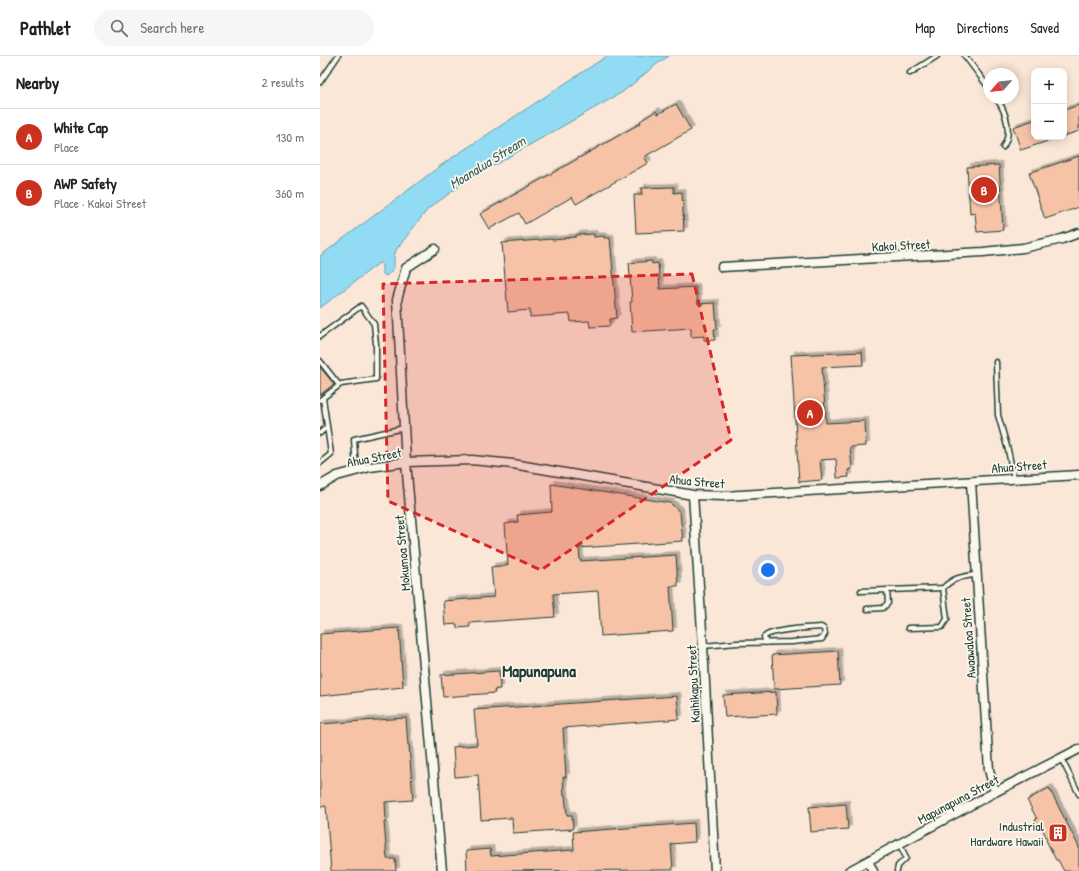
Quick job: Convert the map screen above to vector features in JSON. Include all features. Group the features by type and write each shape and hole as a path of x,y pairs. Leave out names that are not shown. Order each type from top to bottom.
{"street":[{"name":"Kakoi Street","path":"722,267 983,252 1023,248 1062,239 1079,233"},
{"name":"Mokumoa Street","path":"435,248 406,268 396,300 406,462 442,871"},
{"name":"Ahua Street","path":"320,486 337,476 370,467 406,462 472,460 513,464 693,495 723,496 1079,475"},
{"name":"Awaawaloa Street","path":"971,482 989,770 996,792"},
{"name":"Kaihikapu Street","path":"693,495 715,871"},
{"name":"Mapunapuna Street","path":"848,871 868,862 899,843 1079,749"},
{"path":"868,862 873,871"}],"lane":[{"path":"320,82 338,56"},
{"path":"910,73 937,56"},
{"path":"965,56 983,80"},
{"path":"1000,104 1004,111 1007,126 1007,137 1004,147"},
{"path":"320,336 361,306 374,324 376,344 376,379 341,384 321,399 331,454 320,463"},
{"path":"320,361 339,385"},
{"path":"996,362 998,415 1008,450 1014,479"},
{"path":"320,433 327,427"},
{"path":"356,471 354,439 404,428"},
{"path":"861,591 943,588 950,582 964,576 976,574"},
{"path":"908,628 942,627 946,619 943,588"},
{"path":"867,609 883,608 888,603 887,590"},
{"path":"703,646 737,643 766,643 792,642 822,639 825,634 821,627 778,631 767,634 764,637 766,643"},
{"path":"1061,758 1079,794"},
{"path":"897,871 898,866 906,858 899,843"}],"highlighted area":[{"path":"692,274 731,440 541,570 388,501 383,284"}],"water":[{"name":"Moanalua Stream","path":"607,56 669,56 621,93 468,180 428,209 396,250 394,257 394,269 386,276 382,270 382,264 379,263 320,308 320,256 447,161"}],"building":[{"path":"676,104 691,130 644,157 648,163 576,204 572,197 525,224 519,213 489,229 480,214 641,123 640,121 656,111 658,114"},
{"path":"1079,105 1079,131 1067,135 1067,109"},
{"path":"1031,121 1031,140 1051,140 1021,150 1013,127"},
{"path":"1079,156 1079,207 1045,219 1029,173"},
{"path":"999,165 1003,230 977,232 975,213 970,214 967,167"},
{"path":"674,187 674,193 682,192 684,231 636,233 634,195 642,195 641,188"},
{"path":"594,234 594,237 604,236 604,238 610,238 617,318 610,319 610,326 590,327 589,321 571,322 570,314 530,317 530,310 508,312 502,243 565,239 576,237 576,235"},
{"path":"652,261 652,264 658,263 660,289 696,287 698,304 715,303 717,329 714,329 715,340 704,340 704,336 691,337 691,328 632,332 630,302 632,302 629,263"},
{"path":"862,352 863,365 822,367 826,423 865,421 866,446 850,447 852,469 848,470 849,477 837,478 836,459 820,460 822,480 799,482 791,355"},
{"path":"320,367 334,384 320,395"},
{"path":"551,484 670,503 676,508 680,513 683,541 579,548 580,561 676,555 678,586 670,586 673,631 601,636 598,591 553,594 555,617 469,623 470,627 457,628 457,624 445,625 443,601 494,597 491,567 508,565 505,524 518,522 517,515 552,512"},
{"path":"399,628 403,687 320,696 320,634"},
{"path":"838,651 840,685 774,689 772,655"},
{"path":"499,671 500,689 494,690 495,693 443,697 441,675"},
{"path":"776,692 777,714 725,717 723,695"},
{"path":"677,696 679,719 563,728 566,777 563,777 564,795 567,815 572,815 573,829 513,833 512,818 481,820 478,775 455,777 453,747 477,745 474,710"},
{"path":"406,718 413,800 385,802 386,822 384,822 387,859 395,859 396,871 331,871 326,806 320,807 320,724"},
{"name":"Industrial Hardware Hawaii","path":"1049,788 1079,847 1079,871 1064,871 1058,860 1056,860 1041,826 1039,827 1035,820 1037,819 1027,800"},
{"path":"846,804 848,829 811,832 809,807"},
{"path":"694,823 695,842 671,844 673,870 467,871 466,851 490,849 491,856 574,850 573,832"}],"place":[{"name":"AWP Safety","path":"984,190"},
{"name":"White Cap","path":"810,413"},
{"name":"Industrial Hardware Hawaii","path":"1058,833"}],"district":[{"name":"Mapunapuna","path":"539,670"}]}
